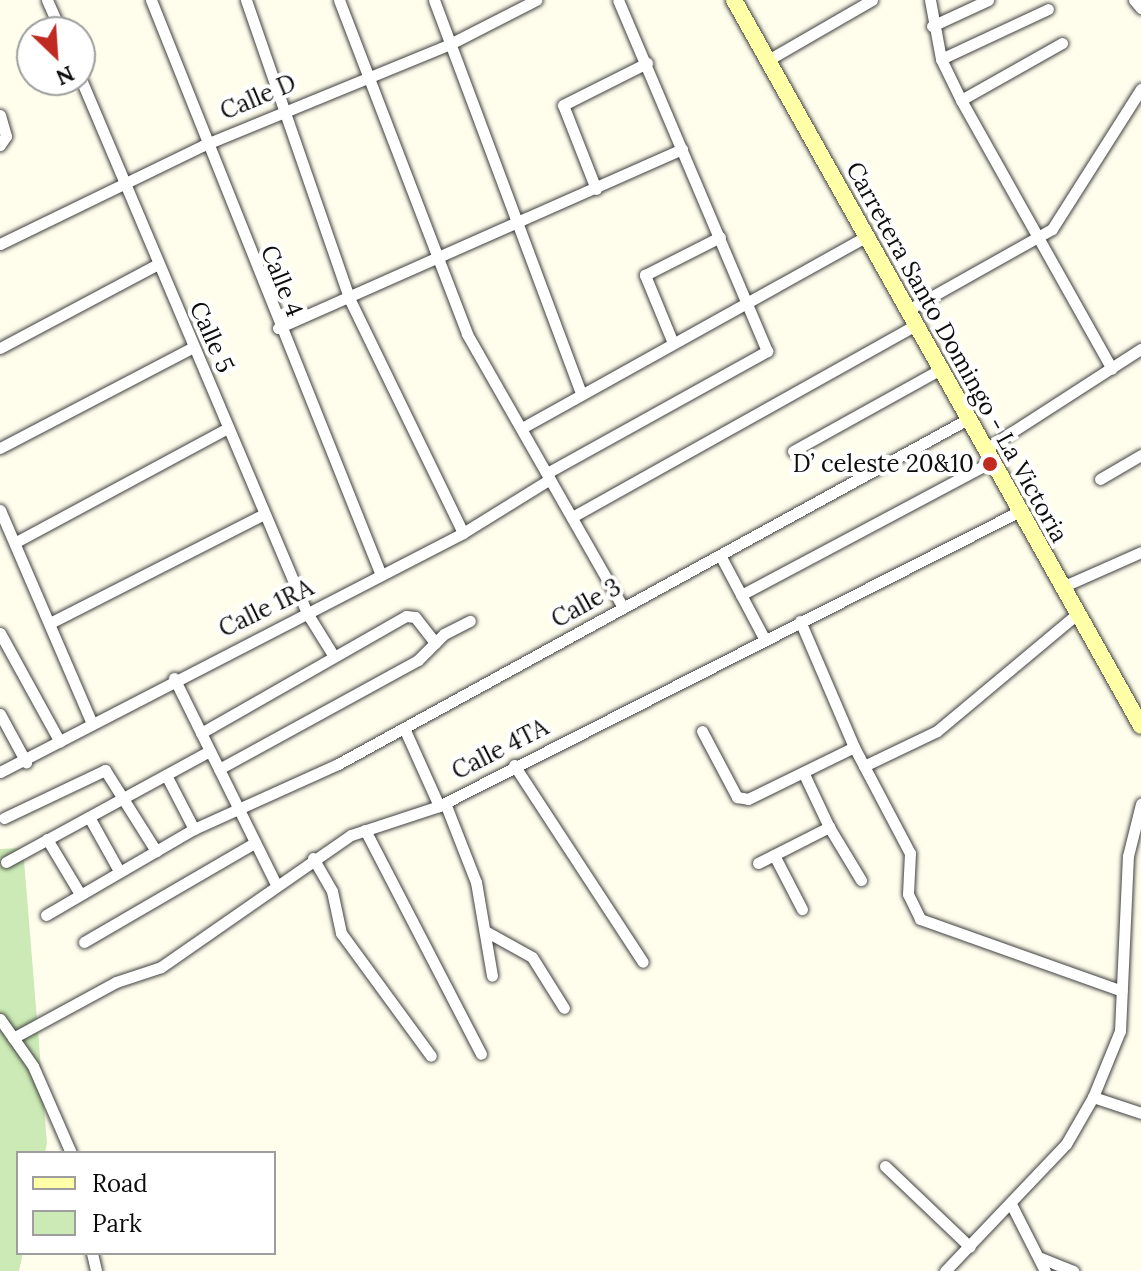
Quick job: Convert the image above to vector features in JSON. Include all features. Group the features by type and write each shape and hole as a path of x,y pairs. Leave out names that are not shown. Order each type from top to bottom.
{"main road":[{"name":"Carretera Santo Domingo - La Victoria","path":"734,0 966,420 1141,726"}],"street":[{"name":"Calle 4","path":"151,0 204,145 381,575"},
{"path":"246,0 349,298 463,533"},
{"path":"339,0 467,334 623,608"},
{"path":"434,0 581,394"},
{"name":"Calle D","path":"0,244 204,145 450,44 536,0"},
{"name":"Calle 1RA","path":"0,772 26,762 174,678 463,533 549,476 764,355 768,345 746,303 618,0"},
{"path":"768,60 872,0"},
{"path":"930,0 932,26 941,59 961,100 1112,369"},
{"path":"932,26 988,0"},
{"path":"1134,0 1141,8"},
{"path":"941,59 1048,9"},
{"path":"961,100 1062,43"},
{"path":"596,189 562,109 647,63"},
{"path":"906,311 1040,240 1141,89"},
{"name":"Calle 5","path":"88,96 156,265 307,613 333,655"},
{"path":"0,115 3,141"},
{"path":"278,328 518,226 682,149"},
{"path":"673,343 645,275 720,237"},
{"path":"522,428 865,237"},
{"path":"0,348 156,265"},
{"path":"572,517 914,326"},
{"path":"0,448 193,347"},
{"path":"741,595 987,456 1141,349"},
{"path":"793,451 939,370"},
{"name":"Calle 3","path":"46,915 194,829 239,806 316,775 966,420"},
{"path":"16,542 228,428"},
{"path":"1100,479 1141,455"},
{"path":"0,510 92,724"},
{"name":"Calle 4TA","path":"13,1038 116,982 161,967 313,858 365,830 442,804 1018,512"},
{"path":"50,623 264,514"},
{"path":"1062,587 1141,552"},
{"path":"720,555 765,640"},
{"path":"864,766 937,731 1077,614"},
{"path":"201,733 333,655 410,615 435,643"},
{"path":"219,769 418,660 435,643 470,621"},
{"path":"800,621 854,747 910,853 908,894 920,919 1122,991"},
{"path":"0,633 60,742"},
{"path":"174,678 276,884"},
{"path":"0,714 26,762"},
{"path":"404,728 462,837 487,932 492,976"},
{"path":"702,731 737,797 759,796 854,747"},
{"path":"6,862 210,751"},
{"path":"514,765 643,962"},
{"path":"4,818 102,769 125,797 156,851"},
{"path":"804,774 829,827 861,880"},
{"path":"166,775 194,829"},
{"path":"945,1271 1066,1144 1093,1097 1120,1031 1128,856 1141,804"},
{"path":"89,817 119,871"},
{"path":"758,863 829,827"},
{"path":"365,830 481,1054"},
{"path":"47,839 80,894"},
{"path":"84,942 254,843"},
{"path":"774,855 802,909"},
{"path":"313,858 332,891 341,933 431,1056"},
{"path":"487,932 532,957 564,1008"},
{"path":"0,1019 33,1066 70,1151"},
{"path":"1093,1097 1141,1113"},
{"path":"885,1166 970,1247"},
{"path":"1011,1204 1045,1271"},
{"path":"1041,1258 1074,1271"}],"green space":[{"path":"23,848 47,1143 45,1151 16,1151 16,1255 23,1255 19,1271 0,1271 0,849"}],"place":[{"name":"D’ celeste 20&10","path":"990,464"}]}
